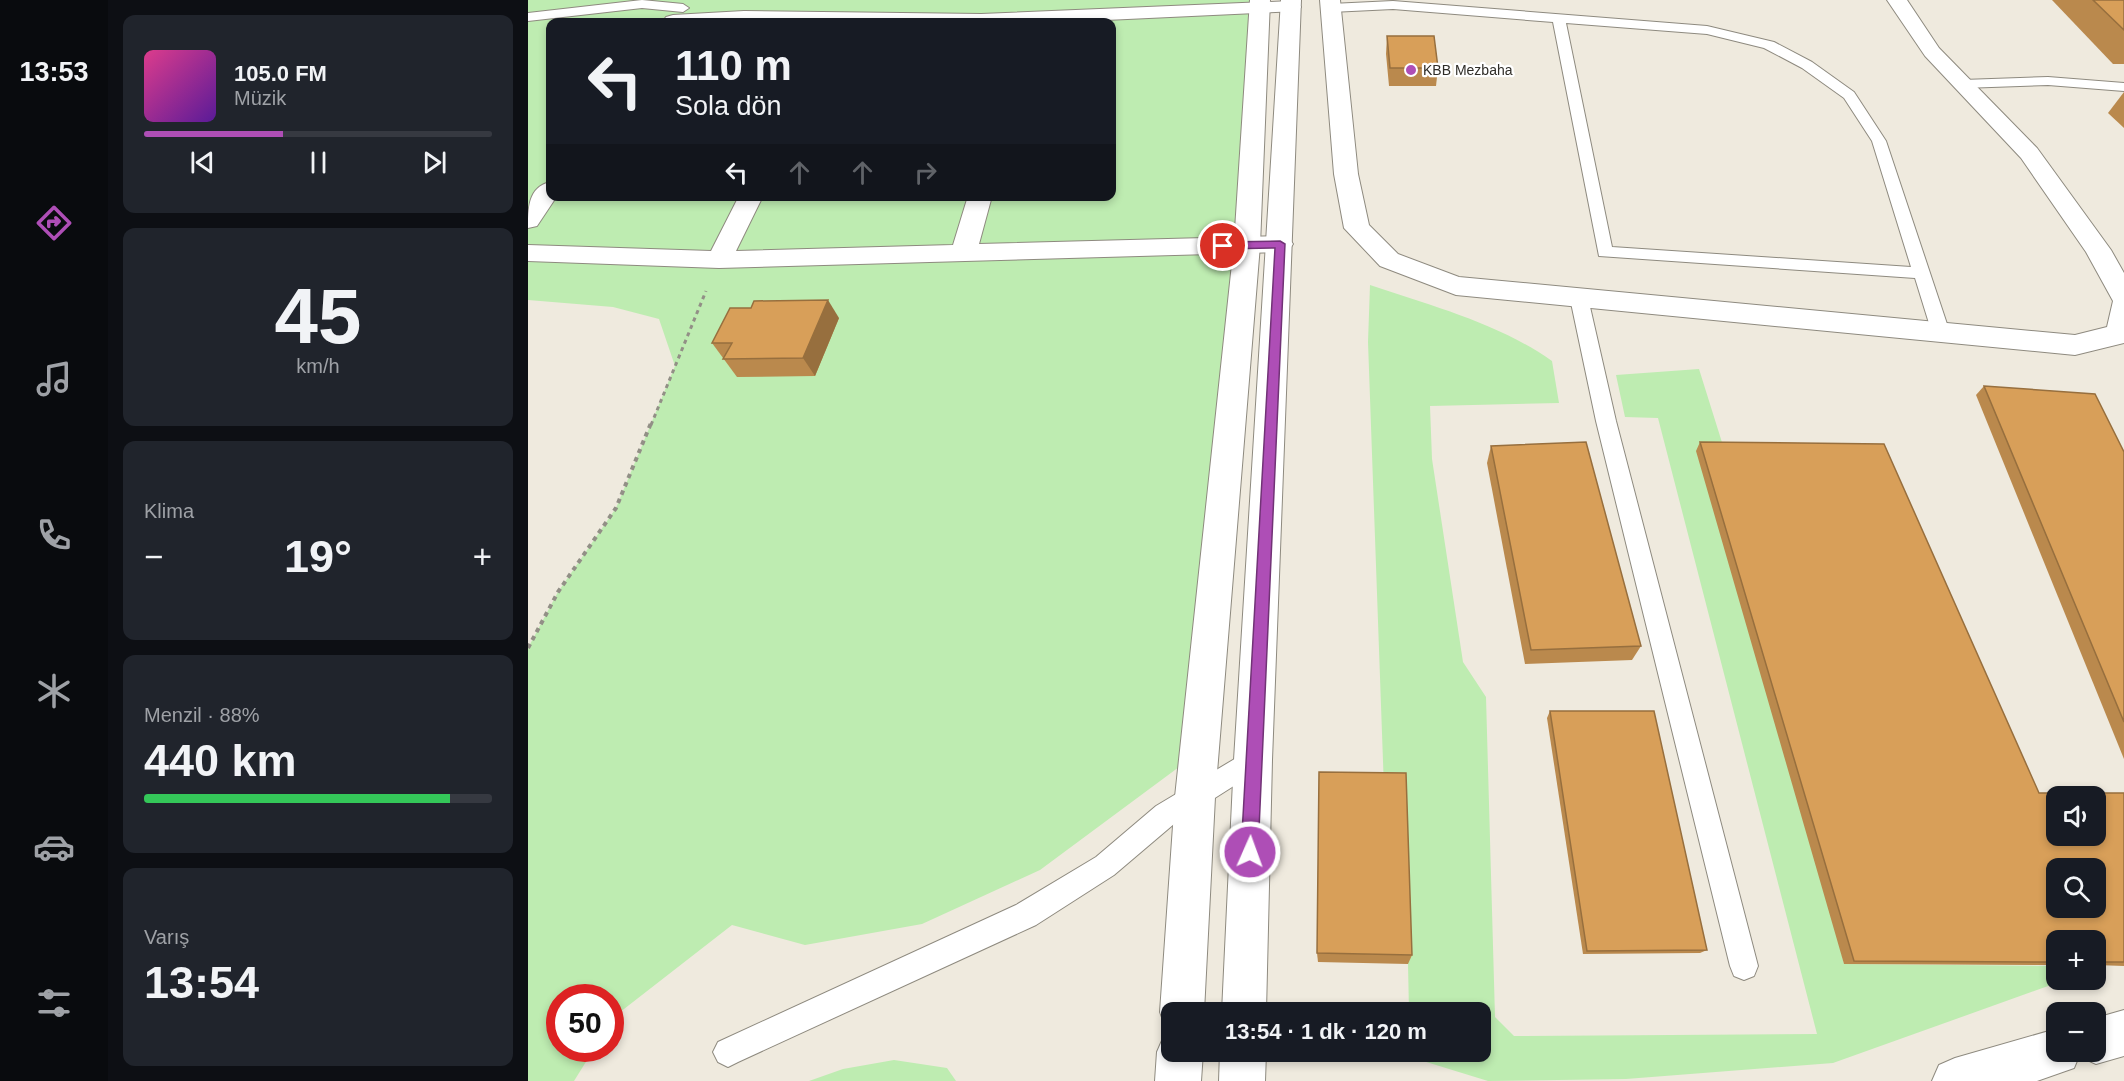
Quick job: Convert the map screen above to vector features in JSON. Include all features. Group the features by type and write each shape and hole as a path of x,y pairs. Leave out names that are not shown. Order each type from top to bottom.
{"street":[{"path":"1897,0 1932,52 2029,153 2098,250 2124,297"},
{"path":"999,18 1034,14 1291,3 1253,760 1244,1002"},
{"path":"1183,1002 1195,797 1247,245 1260,4"},
{"path":"1331,4 1346,174 1357,228 1389,260 1456,286 2075,345 2120,334 2124,305"},
{"path":"679,13 744,17 843,13 942,18"},
{"path":"528,220 546,195"},
{"path":"719,260 748,201"},
{"path":"964,252 979,201"},
{"path":"528,253 719,260 1280,244"},
{"path":"2106,1038 2124,1033"},
{"path":"1955,1081 2046,1055"},
{"path":"1178,1081 1179,1062"},
{"path":"1242,1081 1243,1062"}],"lane":[{"path":"528,17 642,4 679,13"},
{"path":"1331,4 1393,5 1707,30 1769,45 1816,71 1849,95 1879,141 1941,333"},
{"path":"1559,18 1605,252 1922,273"},
{"path":"1963,84 2048,81 2124,87"},
{"path":"1579,298 1609,433 1744,966"},
{"path":"728,1052 1026,915 1105,866 1165,815 1253,760"}],"path":[{"path":"528,648 558,592 616,508 719,260"}],"green space":[{"path":"528,0 1260,0 1179,767 1040,870 922,924 805,945 732,925 624,1009 624,984 546,984 546,1062 586,1062 574,1081 528,1081 528,648 558,592 616,508 675,366 659,319 613,307 528,300"},
{"path":"1370,285 1487,326 1552,361 1559,403 1430,406 1432,459 1463,662 1486,697 1495,1017 1514,1036 1817,1034 1658,418 1625,417 1616,375 1699,369 1725,452 1844,964 2046,966 2046,987 1833,1063 1626,1079 1488,1081 1426,1062 1491,1062 1491,1002 1409,1002 1408,964 1384,789 1368,342"},
{"path":"894,1060 947,1068 956,1081 809,1081 843,1069"}],"building":[{"path":"2093,0 2124,0 2124,30"},
{"path":"1387,36 1434,36 1438,68 1390,68"},
{"path":"828,300 803,358 723,359 732,343 712,343 730,308 751,308 754,301"},
{"path":"1984,386 2095,394 2124,452 2124,722"},
{"path":"1586,442 1641,646 1531,650 1491,446"},
{"path":"1700,442 1884,444 2039,793 2046,793 2046,846 2106,846 2106,793 2124,793 2124,962 2106,962 2106,930 2046,930 2046,962 1854,961"},
{"path":"1550,711 1654,711 1707,950 1587,951"},
{"path":"1319,772 1406,773 1412,955 1317,953"}],"place":[{"name":"KBB Mezbaha","path":"1411,70"}],"route":[{"path":"1223,246 1280,244 1250,852"}]}
